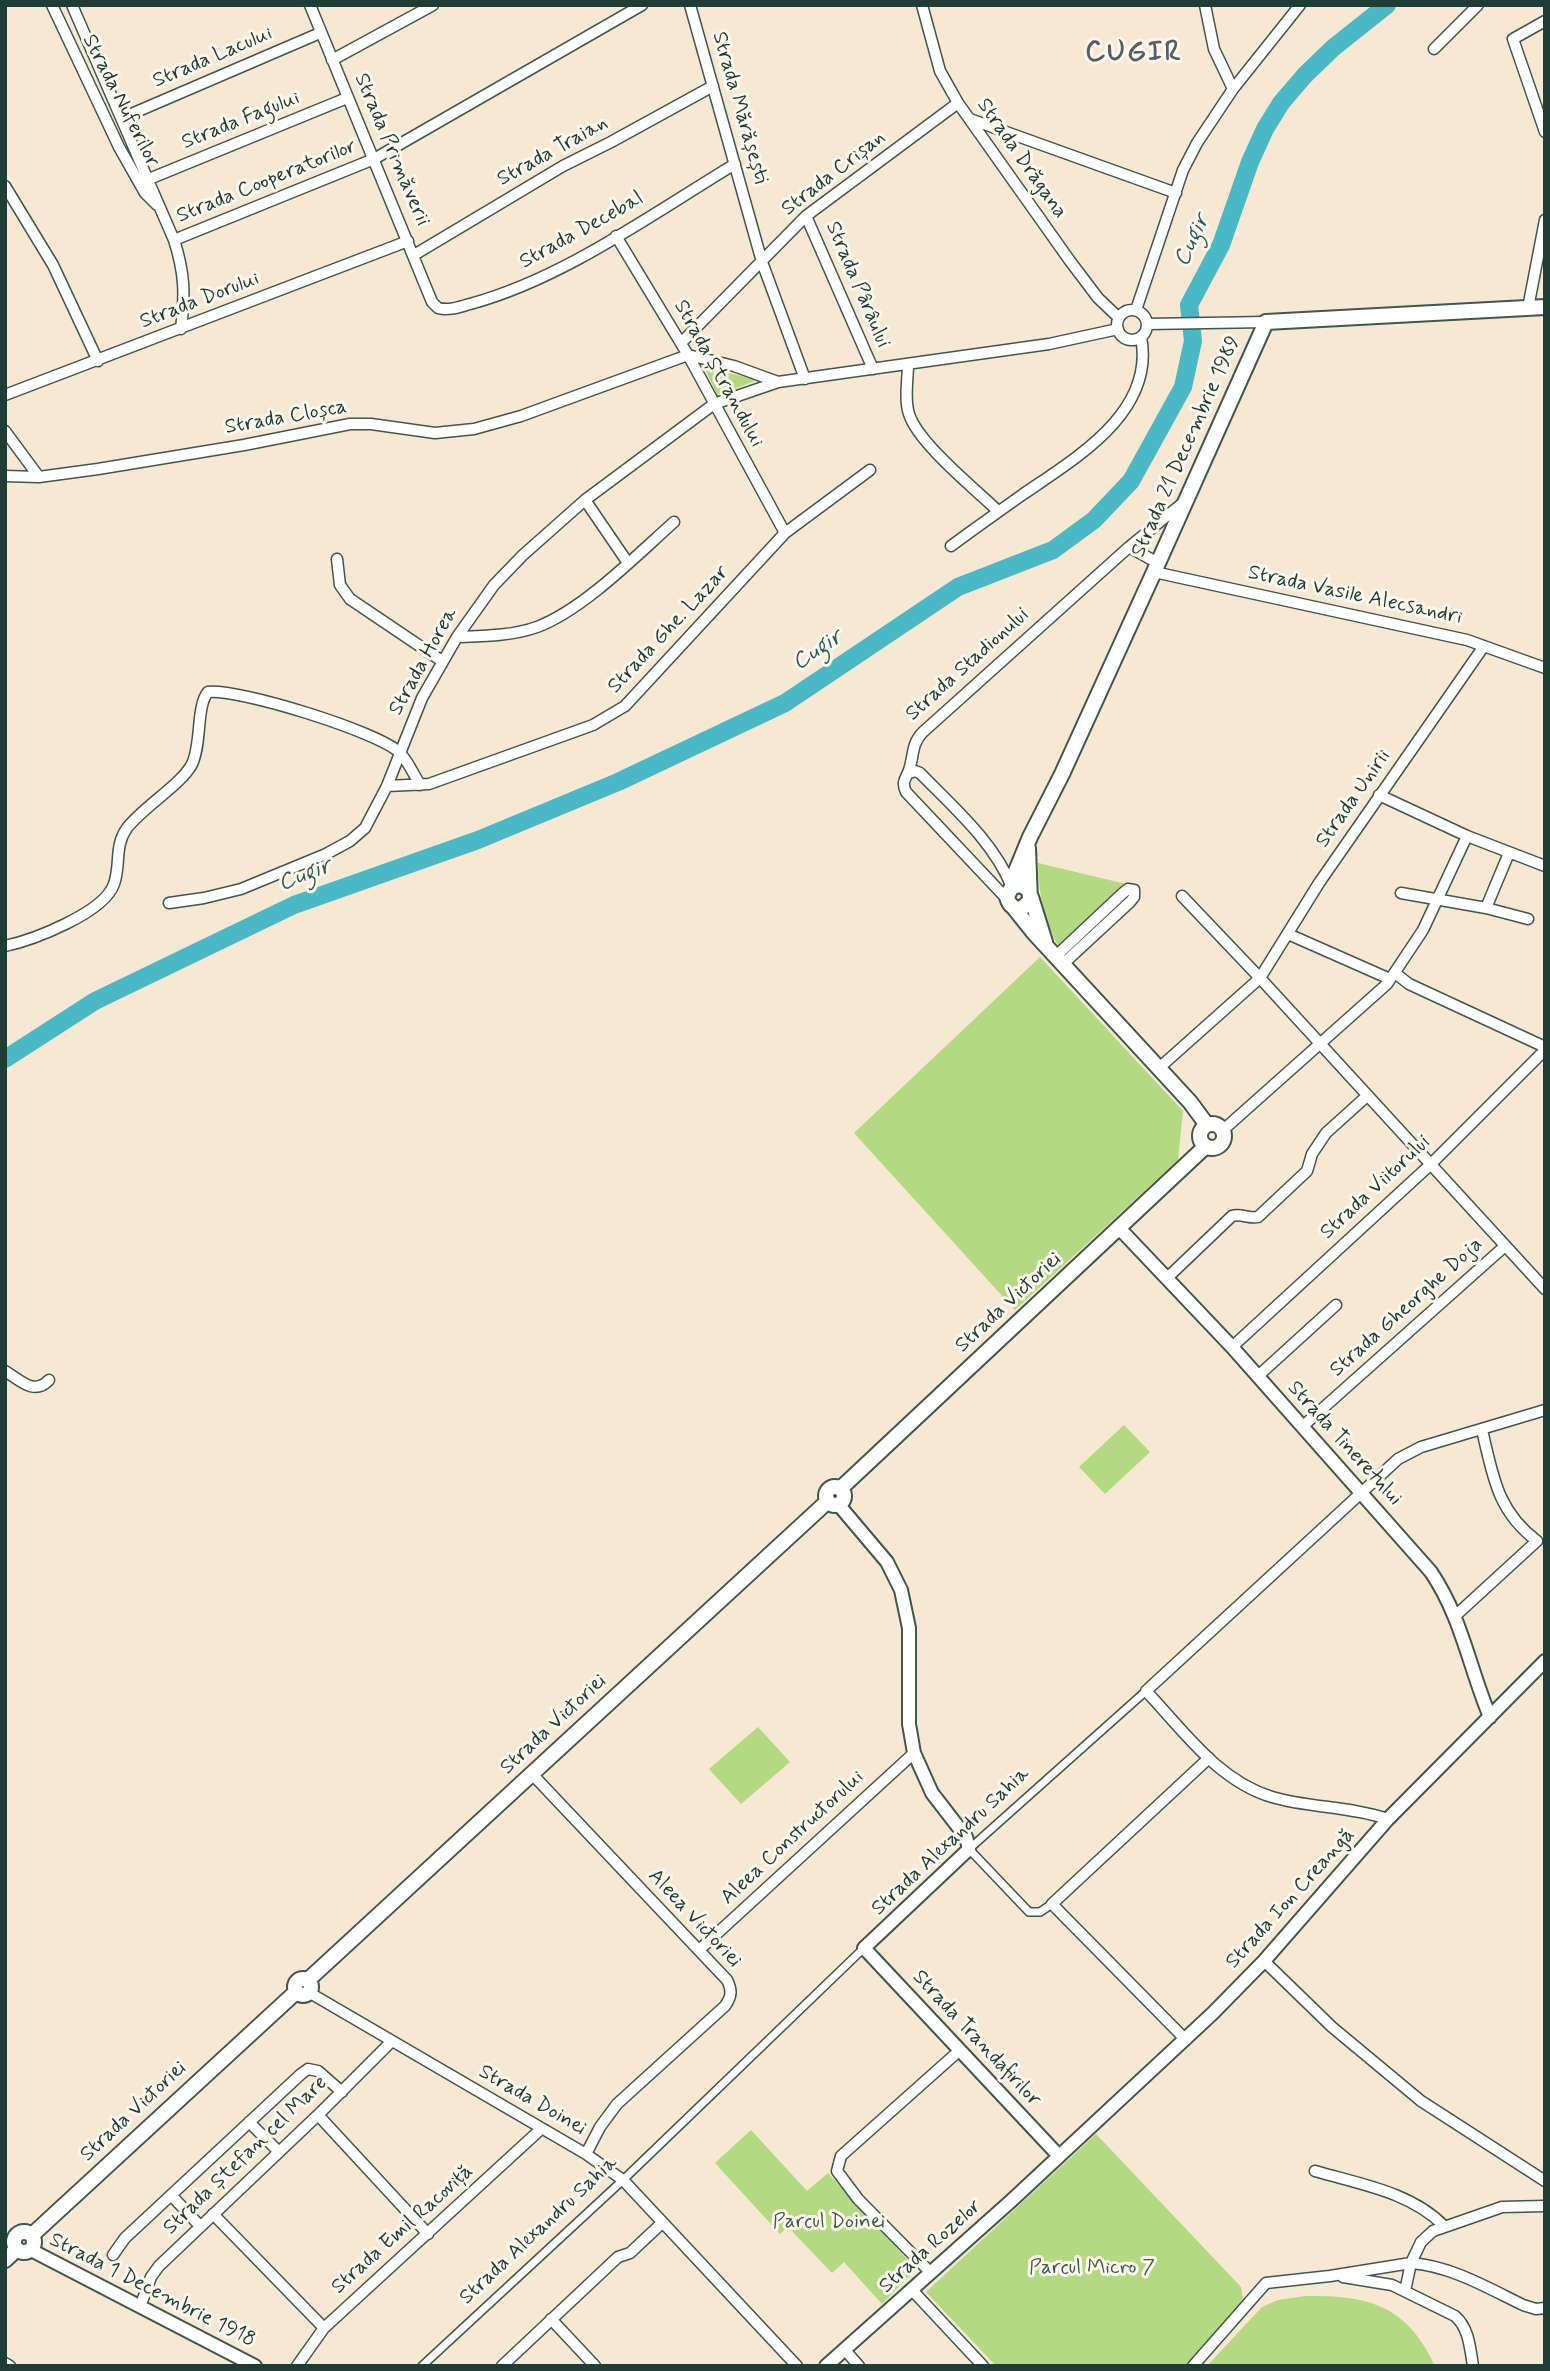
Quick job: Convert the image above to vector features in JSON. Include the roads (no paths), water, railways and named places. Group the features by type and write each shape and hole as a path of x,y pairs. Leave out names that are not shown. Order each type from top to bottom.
{"main road":[{"name":"Strada 21 Decembrie 1989","path":"1018,895 1028,843 1156,568 1266,321 1545,307"},
{"path":"1018,895 1055,956 1190,1102 1207,1125"},
{"path":"1214,1124 1222,1130 1223,1138 1220,1144 1206,1146 1201,1141 1200,1133 1207,1125 1214,1124"},
{"name":"Strada Victoriei","path":"24,2249 35,2241 32,2235 305,1988 532,1774 835,1498 1206,1146"},
{"path":"5,2260 24,2249"}],"street":[{"name":"Strada Nuferilor","path":"51,5 119,147 145,192 161,208"},
{"name":"Strada Nuferilor","path":"72,5 174,240 183,268 181,329"},
{"name":"Strada Primăverii","path":"310,5 432,302 438,308"},
{"path":"332,60 433,5"},
{"name":"Strada Cooperatorilor","path":"174,240 374,159 642,5"},
{"name":"Strada Mărășești","path":"690,5 762,262 805,379"},
{"name":"Strada Drăgana","path":"922,5 940,71 958,103 1070,261 1098,298 1119,317"},
{"path":"1205,5 1214,49 1233,89"},
{"path":"1136,310 1183,170 1197,143 1233,89 1300,5"},
{"path":"1434,48 1478,5"},
{"path":"1545,21 1513,38 1545,132"},
{"name":"Strada Lacului","path":"122,118 320,33"},
{"name":"Strada Traian","path":"414,255 562,166 713,86"},
{"name":"Strada Fagului","path":"149,179 347,98"},
{"name":"Strada Crișan","path":"681,343 806,216 958,103"},
{"path":"970,118 1176,193"},
{"name":"Strada Decebal","path":"438,308 449,309 474,303 528,285 735,164"},
{"path":"5,186 53,265 98,361"},
{"name":"Strada Pârâului","path":"806,216 873,369"},
{"path":"1528,307 1545,220"},
{"name":"Strada Ștrandului","path":"615,236 688,355 785,533"},
{"name":"Strada Dorului","path":"5,395 408,242"},
{"path":"951,546 1080,454 1117,420 1133,393 1140,374 1143,359 1141,337 1147,324 1144,315 1136,310 1126,311 1119,317 1118,329 1128,339 1141,337"},
{"path":"1147,324 1266,321"},
{"path":"688,355 734,366 778,382 1049,344 1118,329"},
{"name":"Strada Cloșca","path":"5,476 39,477 175,457 350,424 371,424 435,433 474,429 521,416 688,355"},
{"path":"908,364 907,406 913,423 939,454 998,511"},
{"name":"Strada Horea","path":"169,903 241,890 326,855 350,841 365,828 387,786 422,698 442,661 494,585 523,555 585,500 713,404 778,382"},
{"path":"5,431 39,477"},
{"name":"Strada Ghe. Lazar","path":"387,786 420,785 583,729 616,713 661,669 785,533 870,470"},
{"path":"585,500 628,563"},
{"name":"Strada Stadionului","path":"909,773 913,747 923,732 1129,547 1184,502"},
{"path":"457,637 504,634 537,627 576,605 674,522"},
{"path":"1129,547 1156,568"},
{"path":"337,559 340,585 350,599 442,661"},
{"name":"Strada Vasile Alecsandri","path":"1156,568 1467,640 1543,664"},
{"name":"Strada Unirii","path":"1158,1068 1260,978 1379,795 1484,646"},
{"path":"5,946 21,942 87,912 106,897 114,884 120,838 129,825 191,766 198,749 202,702 208,692 226,692 295,710 372,737 399,752 420,785"},
{"path":"909,773 919,773 986,842 1002,864 1018,895 906,792 904,778 909,773"},
{"path":"1379,795 1467,836 1545,866"},
{"path":"1222,1130 1320,1045 1393,976 1423,930 1467,836"},
{"path":"1486,908 1509,852"},
{"path":"1401,892 1528,919"},
{"path":"1055,956 1127,897"},
{"path":"1182,897 1505,1245 1543,1282"},
{"path":"1288,934 1393,976 1544,1049"},
{"name":"Strada Viitorului","path":"1232,1347 1430,1165 1544,1049"},
{"path":"1167,1278 1232,1216 1238,1214 1258,1217 1307,1171 1312,1154 1326,1133 1367,1096"},
{"name":"Strada Tineretului","path":"1120,1229 1232,1347 1431,1573 1471,1657 1490,1717"},
{"name":"Strada Gheorghe Doja","path":"1303,1426 1505,1245"},
{"path":"1258,1377 1336,1305"},
{"path":"5,1371 33,1388 43,1387 49,1380"},
{"name":"Strada Alexandru Sahia","path":"422,2366 623,2180 969,1849 1361,1492 1407,1453 1545,1410"},
{"path":"1454,1617 1537,1541 1514,1522 1500,1499 1482,1430"},
{"path":"835,1498 887,1562 901,1590 909,1628 909,1724 914,1753 932,1793 966,1836 969,1849 1029,1912 1040,1912 1052,1904 1209,1758"},
{"name":"Strada Ion Creangă","path":"1059,2156 1186,2040 1264,1961 1388,1819 1545,1661"},
{"path":"1146,1690 1219,1769 1239,1782 1273,1798 1356,1809 1388,1819"},
{"name":"Aleea Constructorului","path":"699,1950 914,1753"},
{"name":"Aleea Victoriei","path":"532,1774 727,1980 731,1988 730,1998 725,2006 617,2104 600,2127 586,2154"},
{"path":"1052,1904 1186,2040"},
{"name":"Strada Trandafirilor","path":"864,1948 1059,2156"},
{"path":"1264,1961 1332,2026 1421,2101 1545,2181"},
{"name":"Strada Doinei","path":"305,1988 391,2042 586,2154 623,2180 797,2366"},
{"name":"Strada Ștefan cel Mare","path":"140,2307 159,2266 391,2042"},
{"path":"931,2273 858,2199 837,2171 841,2156 960,2050"},
{"path":"113,2255 125,2238 309,2069 318,2071 342,2092"},
{"path":"318,2115 428,2234"},
{"path":"249,2122 279,2152"},
{"name":"Strada Emil Racoviță","path":"297,2366 324,2328 541,2129"},
{"name":"Strada Rozelor","path":"826,2366 1059,2156"},
{"path":"1315,2171 1390,2192 1422,2208 1444,2226"},
{"path":"171,2195 200,2226"},
{"path":"1405,2291 1411,2263 1426,2236 1444,2226 1502,2207 1545,2206"},
{"path":"213,2214 324,2328"},
{"path":"502,2366 618,2258 630,2253 662,2223"},
{"name":"Strada 1 Decembrie 1918","path":"24,2249 255,2366"},
{"path":"1193,2366 1266,2283 1411,2263 1451,2271 1523,2305 1536,2309 1545,2308"},
{"path":"1330,2276 1392,2285 1438,2306 1462,2322 1473,2366"},
{"path":"912,2290 983,2366"},
{"path":"551,2319 595,2366"},
{"path":"844,2349 859,2366"},
{"path":"5,2363 10,2366"}],"waterway":[{"name":"Cugir","path":"5,1059 95,1001 294,905 478,840 618,782 785,703 958,587 1053,550 1094,520 1131,481 1183,387 1193,341 1189,305 1221,245 1250,162 1265,129 1281,103 1305,75 1333,48 1387,5"}],"district":[{"name":"CUGIR","path":"1134,54"}],"park label":[{"name":"Parcul Doinei","path":"829,2223"},
{"name":"Parcul Micro 7","path":"1092,2269"}]}
